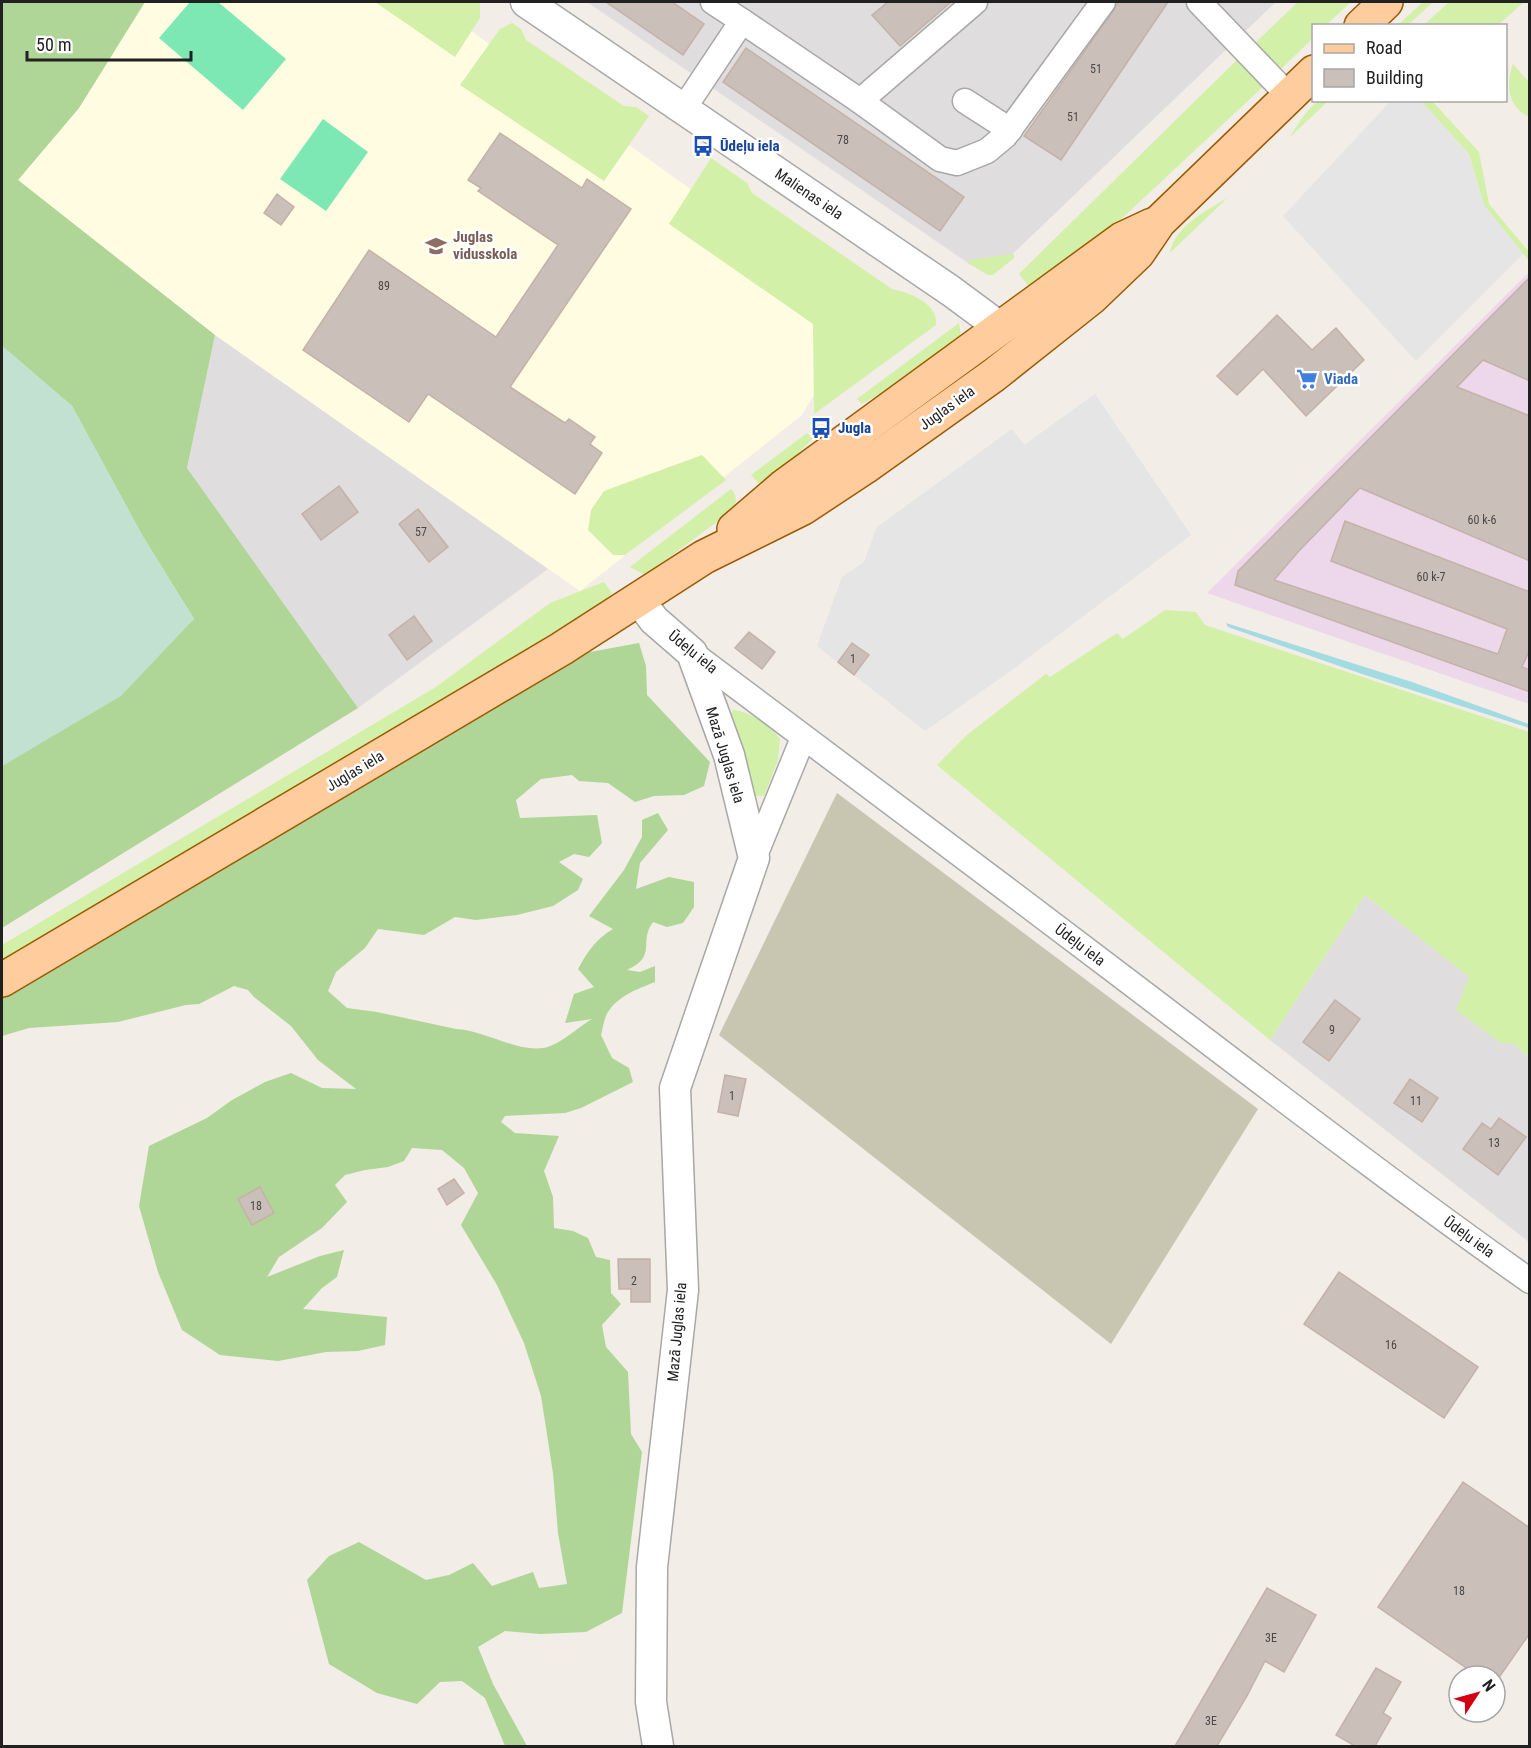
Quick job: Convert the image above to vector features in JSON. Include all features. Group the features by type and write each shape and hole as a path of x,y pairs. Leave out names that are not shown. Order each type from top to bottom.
{"main road":[{"path":"1364,24 1386,2"},
{"name":"Juglas iela","path":"2,980 553,654 704,557 803,508 865,467 1021,354 1091,298 1138,253 1159,222 1312,74"},
{"name":"Juglas iela","path":"704,557 784,486 1122,238 1159,222"},
{"path":"1001,328 1021,354"}],"street":[{"name":"Malienas iela","path":"526,2 951,291 1001,328"},
{"path":"713,2 860,100 940,159 957,163 987,151 1010,130 1103,2"},
{"path":"860,100 975,2"},
{"path":"1199,2 1289,96"},
{"path":"684,108 742,21"},
{"path":"965,101 1010,130"},
{"name":"Ūdeļu iela","path":"639,600 654,620 692,653 803,738 899,807 1357,1154 1530,1281"},
{"name":"Mazā Juglas iela","path":"692,653 729,755 754,858"},
{"name":"Mazā Juglas iela","path":"658,1746 651,1702 652,1567 683,1290 675,1088 754,858 803,738"}],"shaded area":[{"name":"Juglas vidusskola","path":"145,2 431,2 862,313 802,415 580,591 215,335 18,180 79,108"},
{"path":"587,2 1276,2 998,268 971,265"},
{"path":"1390,102 1422,102 1469,154 1484,205 1523,254 1416,361 1283,216"},
{"path":"1529,272 1529,704 1207,593"},
{"path":"215,335 548,569 358,708 187,468"},
{"path":"1095,394 1191,535 1012,670 925,731 817,646 842,577 864,562 877,527 1012,429 1024,445"},
{"path":"837,793 1258,1109 1111,1344 719,1035"},
{"path":"1365,895 1470,977 1514,1044 1529,1057 1529,1242 1270,1040"}],"green space":[{"path":"2,2 145,2 79,108 18,180 215,335 187,468 358,708 2,928 2,766 47,739 194,619 142,535 72,406 2,346"},
{"path":"190,2 218,2 286,59 243,110 159,38"},
{"path":"375,2 480,2 480,18 455,57"},
{"path":"1298,2 1351,2 1327,24 1312,24 1312,39 1279,71 1254,44"},
{"path":"1423,2 1433,2 1409,24 1399,24"},
{"path":"1449,2 1524,2 1499,24 1425,24"},
{"path":"512,23 521,29 526,40 624,106 636,107 649,116 604,181 460,85 500,29"},
{"path":"1240,57 1268,82 1119,221 1032,290 1019,274"},
{"path":"1513,64 1529,82 1529,117 1512,101 1509,80"},
{"path":"1327,102 1289,138 1306,113 1315,104"},
{"path":"1422,102 1433,102 1479,152 1489,204 1529,252 1529,261 1484,205 1469,154"},
{"path":"323,119 368,152 326,211 280,179"},
{"path":"711,158 747,183 752,193 892,289 914,296 928,305 936,318 936,325 814,414 813,324 669,224"},
{"path":"1227,198 1170,253 1178,235 1184,228"},
{"path":"1014,254 1014,258 993,275 988,275 968,263 969,260"},
{"path":"959,323 960,337 944,355 916,374 862,404 857,399"},
{"path":"2,346 72,406 142,535 194,619 121,696 2,766"},
{"path":"807,433 813,439 765,484 758,483 751,475"},
{"path":"702,455 726,480 625,555 613,555 588,530 591,510 604,491"},
{"path":"731,489 736,499 733,510 645,575 630,567"},
{"path":"604,582 612,593 606,602 473,688 2,963 2,945 436,687 550,603"},
{"path":"1165,610 1196,612 1205,625 1529,732 1529,1057 1514,1044 1501,1043 1456,1010 1469,977 1365,895 1270,1040 937,765 968,734 1046,674 1050,677 1117,633 1123,639"},
{"path":"639,643 646,666 647,695 710,762 704,786 684,795 654,796 635,802 608,783 579,781 572,775 541,779 516,800 520,818 597,815 602,843 589,857 574,854 559,862 583,879 578,890 553,906 517,915 476,920 455,917 424,935 378,929 365,948 336,972 328,991 347,1008 466,1030 522,1047 549,1047 592,1019 565,1023 574,994 594,987 578,969 593,946 613,929 589,916 624,870 642,837 642,820 658,813 668,830 640,863 636,889 669,877 694,882 694,907 683,923 667,927 653,922 647,936 645,954 636,965 627,970 640,972 655,966 655,982 629,993 618,1001 612,1006 605,1020 601,1035 612,1058 629,1068 633,1082 581,1108 565,1113 505,1116 501,1122 515,1133 559,1136 544,1171 553,1197 554,1228 573,1231 588,1238 596,1257 610,1260 611,1293 621,1304 602,1325 606,1347 628,1372 631,1434 642,1452 622,1613 586,1632 540,1634 505,1631 478,1647 493,1684 527,1746 505,1746 485,1698 462,1681 440,1682 417,1704 377,1693 329,1664 307,1580 329,1556 359,1542 426,1580 449,1575 473,1563 492,1586 533,1572 539,1588 567,1584 558,1533 553,1473 541,1396 524,1343 497,1285 461,1225 478,1193 464,1168 442,1150 412,1148 404,1161 388,1167 345,1175 335,1185 347,1202 322,1228 279,1257 267,1277 320,1256 344,1250 337,1277 322,1288 303,1309 387,1317 385,1345 358,1351 326,1352 278,1361 220,1355 182,1330 158,1272 139,1206 149,1146 207,1118 232,1100 265,1082 291,1073 322,1088 356,1089 318,1060 291,1026 248,990 234,986 199,1004 186,1005 118,1022 29,1028 2,1036 2,991 590,652"},
{"path":"733,710 747,713 760,720 780,739 778,760 764,796 757,796 748,791 729,719"}],"water":[{"path":"1226,623 1412,682 1529,724 1529,728 1362,674 1228,627"}],"building":[{"path":"606,2 672,2 704,24 683,55"},
{"path":"888,2 951,2 900,46 872,15"},
{"path":"1117,2 1168,2 1061,160 1024,136 1114,10"},
{"path":"746,48 964,197 940,231 723,82"},
{"path":"500,133 582,188 587,179 631,209 510,387 565,423 569,419 595,437 590,444 602,453 575,494 428,394 409,422 303,350 369,250 496,337 558,245 478,191 481,188 468,180"},
{"path":"277,194 294,207 281,225 264,213"},
{"path":"1530,277 1530,381 1483,360 1457,387 1530,416 1530,561 1360,488 1274,580 1498,654 1507,629 1331,561 1345,521 1530,592 1530,649 1522,667 1530,670 1530,692 1235,585 1238,571"},
{"path":"1277,315 1312,350 1336,328 1364,360 1306,416 1263,369 1237,395 1217,376"},
{"path":"339,486 358,512 321,540 302,514"},
{"path":"418,509 448,547 429,562 399,524"},
{"path":"414,616 432,641 407,660 389,635"},
{"path":"749,632 775,652 762,669 735,648"},
{"path":"852,643 869,655 854,675 838,662"},
{"path":"1335,1000 1360,1019 1329,1061 1303,1042"},
{"path":"725,1075 746,1079 738,1116 718,1112"},
{"path":"1410,1079 1438,1098 1422,1122 1394,1103"},
{"path":"1499,1118 1526,1137 1498,1175 1463,1149 1482,1123 1491,1129"},
{"path":"454,1179 464,1193 447,1205 438,1189"},
{"path":"260,1187 274,1213 252,1225 238,1199"},
{"path":"618,1259 650,1259 650,1302 631,1302 631,1289 619,1289"},
{"path":"1339,1272 1478,1367 1444,1418 1304,1324"},
{"path":"1463,1482 1530,1528 1530,1633 1507,1666 1507,1664 1461,1664 1378,1607"},
{"path":"1267,1588 1316,1615 1284,1672 1265,1661 1217,1746 1175,1746"},
{"path":"1376,1668 1401,1682 1383,1713 1391,1718 1375,1746 1355,1746 1336,1735"}],"place":[{"name":"Ūdeļu iela","path":"703,146"},
{"name":"Juglas vidusskola","path":"436,246"},
{"name":"Viada","path":"1307,379"},
{"name":"Jugla","path":"821,428"}]}
